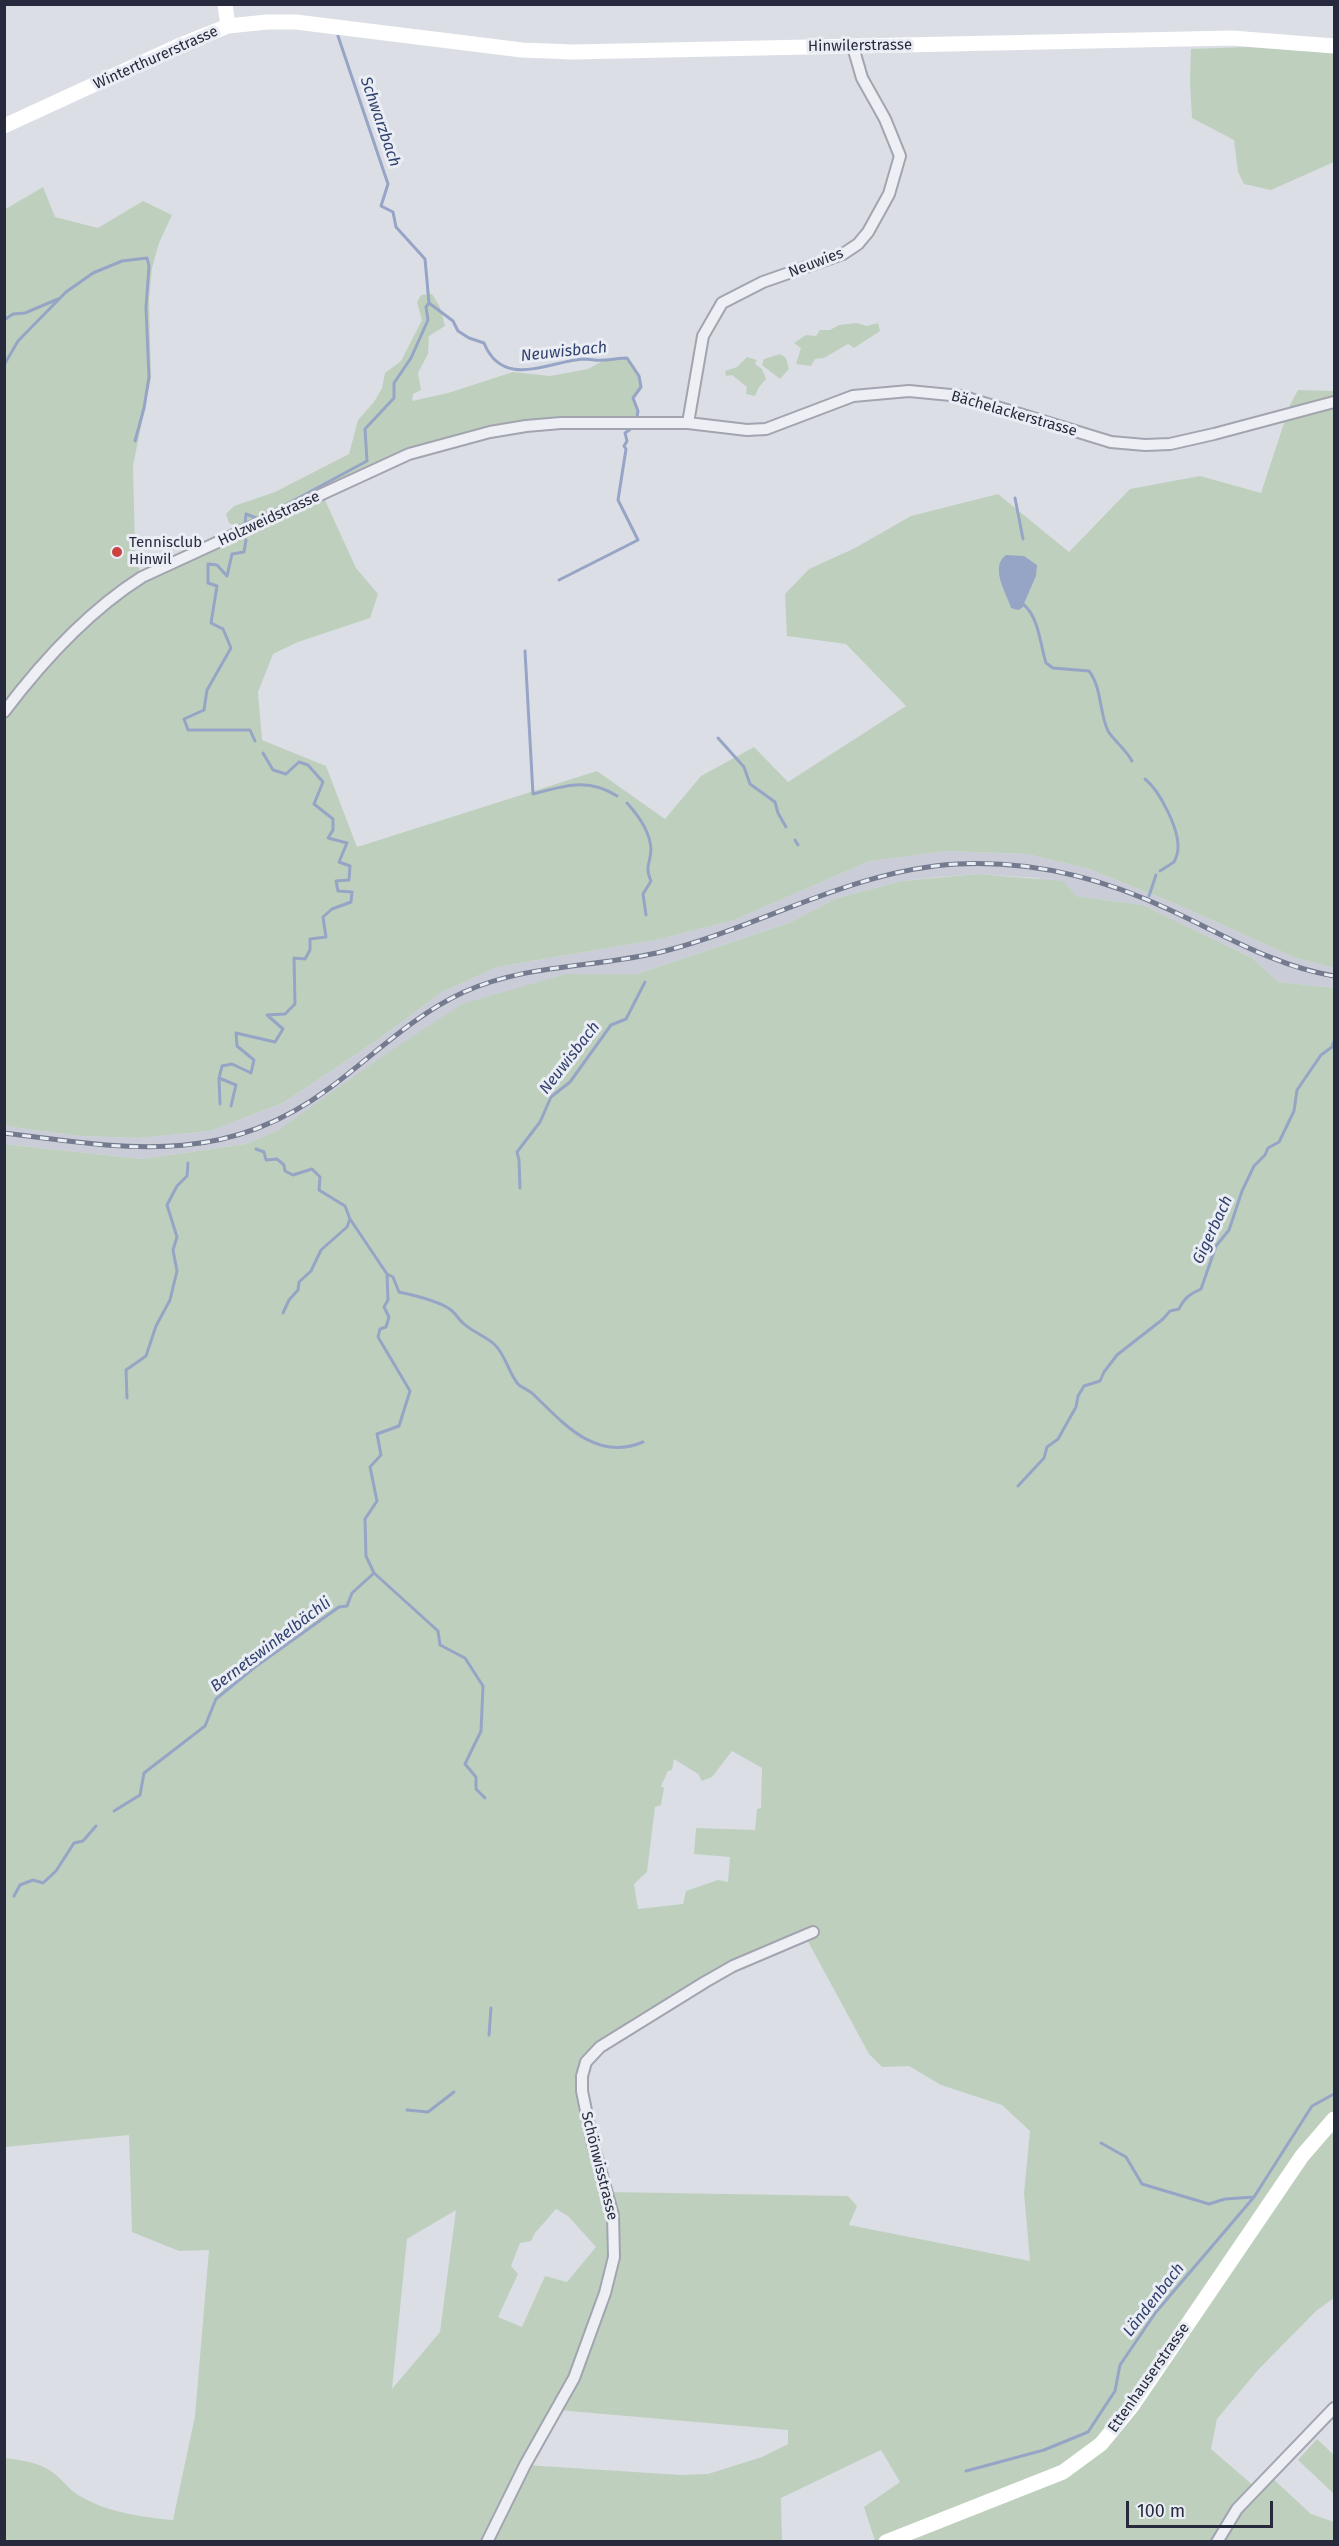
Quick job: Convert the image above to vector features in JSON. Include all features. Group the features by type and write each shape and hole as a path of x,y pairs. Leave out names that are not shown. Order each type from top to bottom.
{"main road":[{"path":"225,4 228,26"},
{"name":"Winterthurerstrasse","path":"4,126 178,46 228,26 296,22 386,32"},
{"name":"Hinwilerstrasse","path":"386,32 522,50 573,52 1232,38 1335,46"},
{"name":"Ettenhauserstrasse","path":"886,2541 1063,2472 1101,2444 1132,2406 1302,2156 1335,2119"}],"street":[{"name":"Neuwies","path":"688,423 701,343 706,328 722,303 763,282 843,254 851,249 868,232 889,194 900,156 885,119 862,78 853,46"},
{"name":"Bächelackerstrasse","path":"409,454 526,426 561,423 688,423 737,430 766,429 853,396 909,391 961,396 1111,442 1145,445 1170,444 1203,437 1335,402"},
{"name":"Holzweidstrasse","path":"4,712 83,624 129,585 409,454"},
{"name":"Schönwisstrasse","path":"486,2541 574,2378 605,2293 614,2256 613,2215 592,2140 582,2091 582,2076 586,2062 600,2047 714,1977 755,1956 813,1932"},
{"path":"1216,2541 1237,2509 1335,2408"}],"shaded area":[{"path":"947,851 1027,854 1089,869 1176,904 1296,958 1334,968 1334,988 1279,982 1252,958 1143,905 1076,896 1038,878 978,874 902,881 837,898 789,923 637,974 566,974 280,1129 246,1144 142,1159 5,1144 5,1126 81,1136 138,1138 210,1131 283,1103 376,1041 442,992 497,967 661,939 734,920 870,861"}],"green space":[{"path":"1247,47 1334,53 1334,162 1271,190 1244,184 1238,172 1234,140 1192,118 1191,49"},
{"path":"43,187 55,217 98,228 143,201 172,215 159,243 152,268 149,299 151,378 133,466 135,547 142,577 324,498 356,568 378,594 370,618 298,642 273,654 258,692 262,740 326,766 357,847 597,771 665,819 701,776 754,747 788,782 906,706 846,644 787,636 785,594 809,569 855,548 911,516 998,494 1069,552 1130,489 1200,476 1261,493 1290,405 1298,390 1334,391 1334,968 1296,958 1176,904 1089,869 1027,854 947,851 870,861 734,920 661,939 497,967 442,992 376,1041 283,1103 210,1131 138,1138 81,1136 5,1126 4,210"},
{"path":"432,294 440,307 445,326 429,336 428,354 418,373 421,390 413,394 412,401 448,393 513,372 550,376 588,369 603,361 627,358 639,376 641,387 633,398 638,411 634,423 561,423 439,445 243,529 229,523 226,514 234,506 275,492 349,454 358,420 374,402 382,388 385,373 401,361 422,320 417,302 421,295"},
{"path":"856,323 867,326 878,323 880,331 854,348 848,344 824,358 815,359 811,366 796,364 801,348 794,343 806,335 816,336 820,330 830,330 839,325"},
{"path":"780,354 786,358 789,369 780,379 762,365 764,359"},
{"path":"747,357 757,360 755,364 762,369 766,379 755,396 746,394 747,387 732,375 726,376 725,371 737,367"},
{"path":"978,874 1063,881 1076,896 1143,905 1252,958 1279,982 1334,988 1334,2298 1316,2311 1258,2370 1217,2419 1211,2449 1256,2488 1269,2475 1311,2514 1334,2522 1334,2541 875,2541 864,2507 900,2482 881,2450 781,2498 782,2541 5,2541 5,2458 32,2463 51,2471 75,2493 100,2506 136,2515 173,2520 195,2416 209,2250 179,2251 132,2232 129,2135 5,2147 4,1144 142,1159 246,1144 280,1129 377,1060 462,1004 566,974 637,974 789,923 837,898 902,881","holes":["732,1751 762,1768 761,1808 757,1809 755,1830 696,1828 694,1854 730,1857 728,1882 718,1880 686,1891 683,1904 638,1909 634,1884 647,1872 655,1807 661,1805 664,1788 661,1786 668,1771 672,1770 674,1759 698,1774 702,1781 712,1777","805,1936 869,2054 882,2067 909,2066 941,2085 1002,2105 1030,2131 1024,2193 1030,2261 849,2225 857,2206 848,2196 608,2192 582,2076 600,2047 755,1956","556,2209 568,2216 596,2247 567,2282 545,2276 522,2327 498,2317 518,2274 511,2266 520,2243 531,2241","456,2210 440,2332 392,2389 407,2239","558,2410 788,2430 788,2444 762,2457 708,2474 681,2475 526,2465"]},
{"path":"1317,2439 1334,2455 1333,2493 1298,2460"}],"water":[{"path":"1006,555 1024,556 1037,565 1036,576 1022,608 1018,610 1011,608 1000,579 999,565"}],"waterway":[{"name":"Schwarzbach","path":"278,509 367,461 365,429 394,398 394,383 411,358 428,320 426,307 429,303 425,259 396,227 393,212 381,206 388,184 338,36"},
{"path":"4,365 18,341 66,292 93,273 122,261 147,258 149,266 146,308 149,377 135,441"},
{"path":"4,320 13,314 25,313 58,299"},
{"name":"Neuwisbach","path":"429,303 453,321 458,331 484,343 492,357 503,366 528,369 584,359 627,358 639,376 641,387 633,398 638,411 637,417"},
{"name":"Neuwisbach","path":"559,580 638,540 618,500 626,449 624,446 627,441 625,433 632,428"},
{"path":"1015,498 1023,539"},
{"name":"Schwarzbach","path":"245,525 246,514 259,519"},
{"name":"Schwarzbach","path":"246,540 244,552 232,554 227,576 217,565 208,564 208,583 217,586 211,623 223,629 231,648 207,690 204,710 184,719 188,730 250,730 255,741"},
{"path":"1023,604 1036,623 1046,663 1053,668 1089,671 1096,685 1108,731 1132,761"},
{"name":"Neuwisbach","path":"525,651 533,794 566,786 586,785 606,790 617,796"},
{"path":"718,738 744,767 750,784 775,802 786,827"},
{"name":"Schwarzbach","path":"231,1106 236,1085 219,1078 222,1066 232,1064 251,1073 254,1060 237,1046 236,1033 275,1042 283,1029 267,1015 285,1014 295,1004 294,958 305,959 310,950 310,939 326,937 323,917 332,909 351,902 352,892 338,891 336,881 349,880 350,866 339,862 347,843 328,838 333,830 333,819 314,804 323,782 308,765 299,762 286,774 273,770 263,753"},
{"path":"1145,779 1157,792 1168,811 1177,840 1178,851 1174,862 1160,871"},
{"name":"Neuwisbach","path":"627,803 643,824 650,842 651,854 648,868 651,881 643,894 646,915"},
{"path":"795,840 798,845"},
{"path":"1149,896 1156,875"},
{"name":"Neuwisbach","path":"520,1188 517,1152 540,1122 551,1097 570,1082 611,1025 626,1019 645,982"},
{"name":"Gigerbach","path":"1018,1486 1044,1458 1047,1447 1058,1439 1076,1407 1078,1396 1084,1386 1100,1381 1117,1355 1170,1311 1179,1309 1188,1297 1201,1289 1216,1246 1229,1230 1242,1191 1254,1166 1265,1155 1268,1148 1279,1142 1294,1111 1297,1090 1321,1055 1332,1047 1334,1041"},
{"path":"219,1078 220,1104"},
{"name":"Schwarzbach","path":"256,1149 264,1152 266,1160 277,1159 284,1165 285,1171 293,1175 312,1169 320,1177 319,1190 345,1206 350,1219 387,1274 388,1300 384,1307 389,1317 386,1327 380,1329 378,1337 410,1391 399,1426 377,1434 381,1455 370,1467 377,1501 365,1519 366,1556 374,1573 438,1631 440,1645 465,1658 483,1686 481,1731 465,1764 476,1777 476,1789 485,1798"},
{"path":"127,1398 126,1370 146,1356 156,1326 170,1300 177,1271 173,1250 177,1237 167,1205 177,1186 187,1176 188,1163"},
{"path":"283,1313 289,1300 298,1290 299,1282 311,1271 321,1250 347,1227 350,1219"},
{"path":"387,1274 393,1277 399,1292 441,1304 468,1327 494,1344 518,1384 582,1437 596,1444 610,1447 626,1447 643,1442"},
{"name":"Bernetswinkelbächli","path":"114,1811 140,1795 144,1773 205,1726 216,1699 255,1667 339,1607 347,1606 352,1593 373,1574"},
{"name":"Bernetswinkelbächli","path":"14,1896 20,1885 33,1880 43,1883 56,1871 74,1843 83,1841 96,1826"},
{"name":"Schwarzbach","path":"489,2035 491,2008"},
{"name":"Schwarzbach","path":"407,2110 428,2112 454,2092"},
{"name":"Ländenbach","path":"966,2471 1044,2450 1088,2432 1115,2391 1120,2365 1156,2312 1254,2197 1312,2106 1334,2094"},
{"path":"1101,2143 1126,2157 1142,2184 1209,2204 1225,2199 1254,2197"}],"railway":[{"path":"4,1133 134,1147 174,1146 213,1141 252,1130 291,1113 331,1087 412,1023 464,992 513,976 665,951 702,940 845,887 919,868 957,864 1012,865 1040,868 1093,880 1145,899 1270,957 1334,976"}],"place":[{"name":"Tennisclub Hinwil","path":"117,552"}]}
